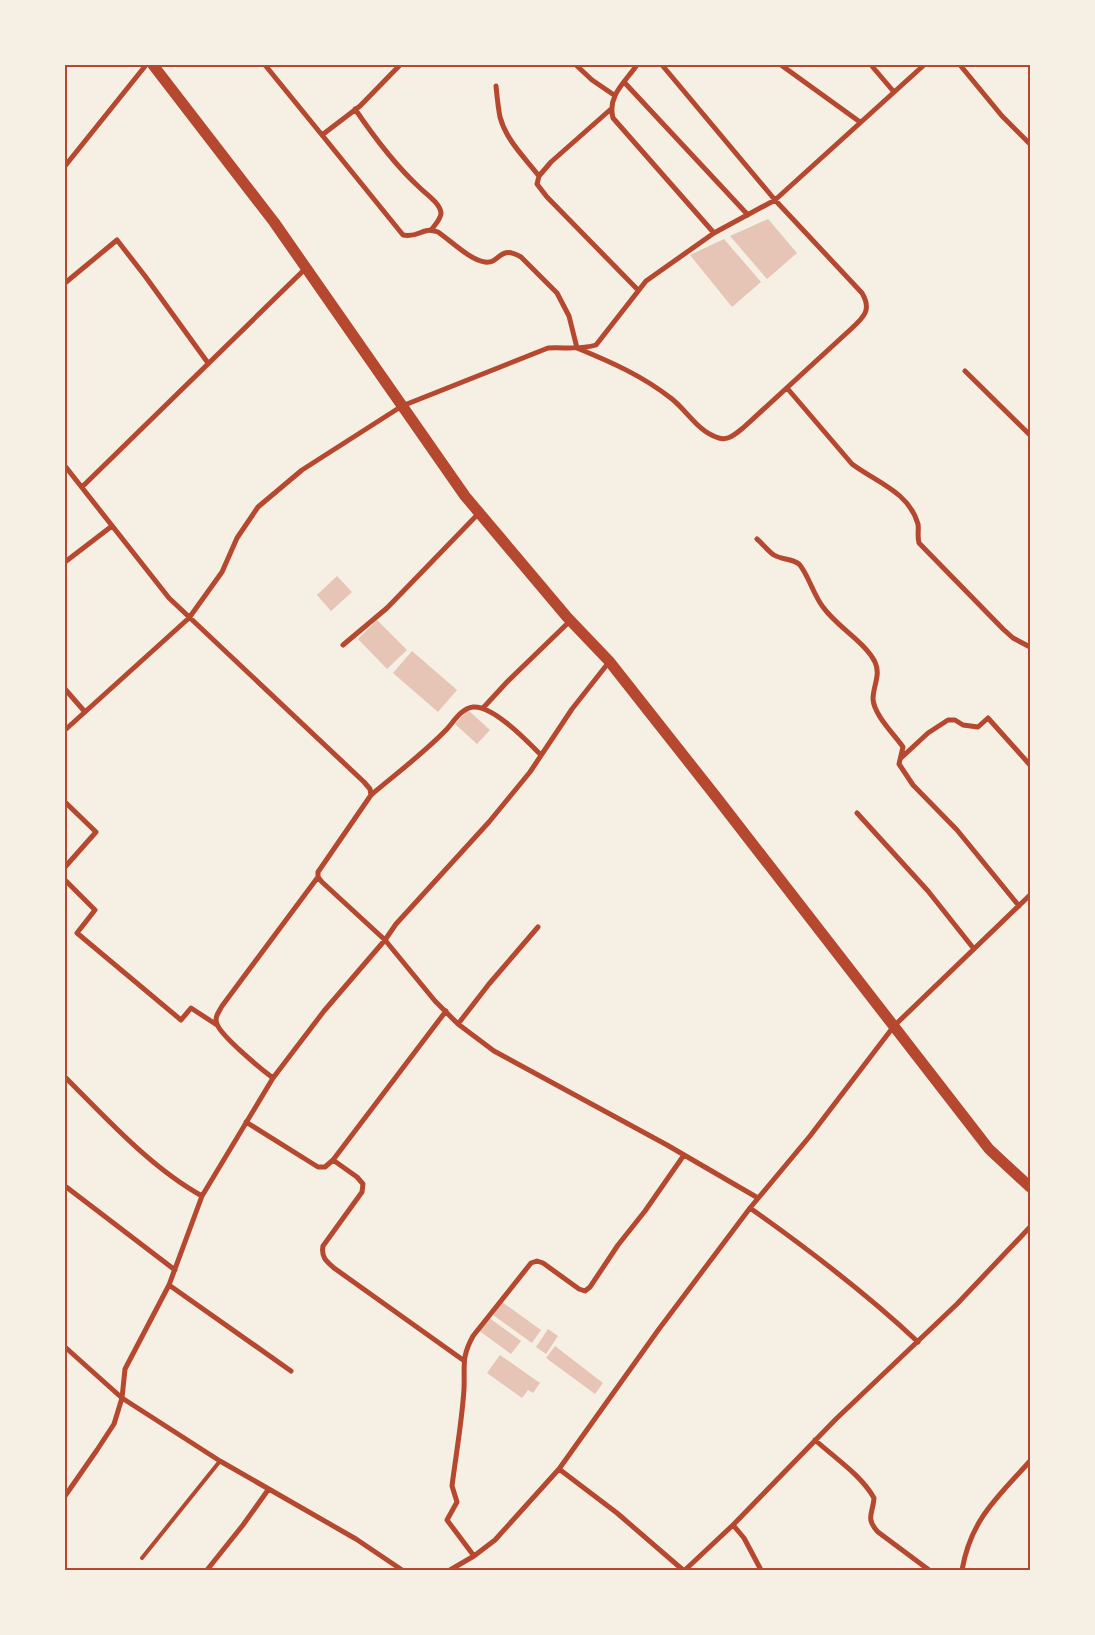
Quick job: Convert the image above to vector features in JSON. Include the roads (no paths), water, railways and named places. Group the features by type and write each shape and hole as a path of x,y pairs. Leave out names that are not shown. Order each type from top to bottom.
{"main road":[{"path":"153,65 274,222 465,496 570,620 609,661 989,1149 1030,1187"}],"street":[{"path":"65,166 146,65"},
{"path":"265,65 403,236 413,237 424,230 432,230 438,232 477,260 493,262 506,252 521,257 557,293 569,316 577,348"},
{"path":"322,135 372,94 400,65"},
{"path":"576,65 592,80 614,95"},
{"path":"637,65 614,95 611,108 613,118 714,233"},
{"path":"577,348 610,361 648,382 674,400 704,430 714,437 725,440 738,432 787,388 863,317 868,308 867,301 862,293 775,200 662,65"},
{"path":"781,65 860,122"},
{"path":"871,65 894,92"},
{"path":"65,730 189,618 222,572 237,538 258,507 302,470 402,406 548,348 588,348 596,345 646,281 714,233 775,200 924,65"},
{"path":"960,65 1002,116 1030,144"},
{"path":"624,82 748,215"},
{"path":"496,86 500,117 504,128 517,149 539,176"},
{"path":"611,108 551,162 539,176 537,184 540,190 638,290"},
{"path":"355,109 401,169 435,202 441,212 440,218 432,230"},
{"path":"65,283 116,240 145,276 208,363"},
{"path":"82,487 306,268"},
{"path":"966,371 1030,435"},
{"path":"787,388 852,464 900,495 910,508 918,526 917,536 919,543 1003,629 1020,643 1030,647"},
{"path":"65,466 169,598 364,782 371,795"},
{"path":"343,645 387,608 480,513"},
{"path":"65,562 112,526"},
{"path":"757,539 774,555 793,560 803,569 821,606 834,621 871,655 876,664 878,674 873,699 876,710 903,748 899,764 913,785 957,830 1019,906"},
{"path":"483,708 570,620"},
{"path":"65,1496 114,1424 122,1398 125,1369 169,1285 202,1196 273,1078 324,1011 400,920 489,822 530,772 572,708 609,661"},
{"path":"65,689 85,712"},
{"path":"217,1026 216,1017 222,1006 318,877 318,872 322,865 371,795 419,756 467,709 483,708 520,733 541,755"},
{"path":"901,758 928,733 948,720 956,720 963,725 978,727 988,718 1030,765"},
{"path":"65,802 96,832 65,867"},
{"path":"857,813 928,891 974,949"},
{"path":"318,877 385,940 435,1001 458,1024 502,1055 758,1198"},
{"path":"65,880 95,910 76,933 181,1020 191,1008 217,1026 247,1056 273,1078"},
{"path":"450,1570 474,1556 495,1540 559,1469 750,1208 810,1136 894,1026 1030,894"},
{"path":"458,1024 489,984 538,927"},
{"path":"246,1122 318,1167 325,1167 333,1160 446,1012"},
{"path":"65,1077 104,1116 157,1164 183,1185 202,1196"},
{"path":"474,1556 447,1520 457,1502 452,1486 464,1388 463,1360 466,1349 473,1336 531,1263 543,1262 579,1289 585,1291 590,1287 618,1245 684,1155"},
{"path":"333,1160 357,1177 363,1184 362,1192 323,1246 324,1258 341,1273 463,1360"},
{"path":"65,1186 175,1270"},
{"path":"750,1208 782,1230 863,1294 918,1342"},
{"path":"559,1469 617,1513 684,1570 733,1525 815,1440 957,1304 1030,1227"},
{"path":"169,1285 290,1372"},
{"path":"65,1347 122,1398 220,1461 356,1539 402,1570"},
{"path":"815,1440 870,1491 874,1498 870,1521 872,1526 929,1570"},
{"path":"962,1570 966,1551 978,1522 1001,1491 1030,1461"},
{"path":"207,1570 268,1490"},
{"path":"733,1525 744,1538 761,1570"}],"lane":[{"path":"142,1558 220,1461"}]}
